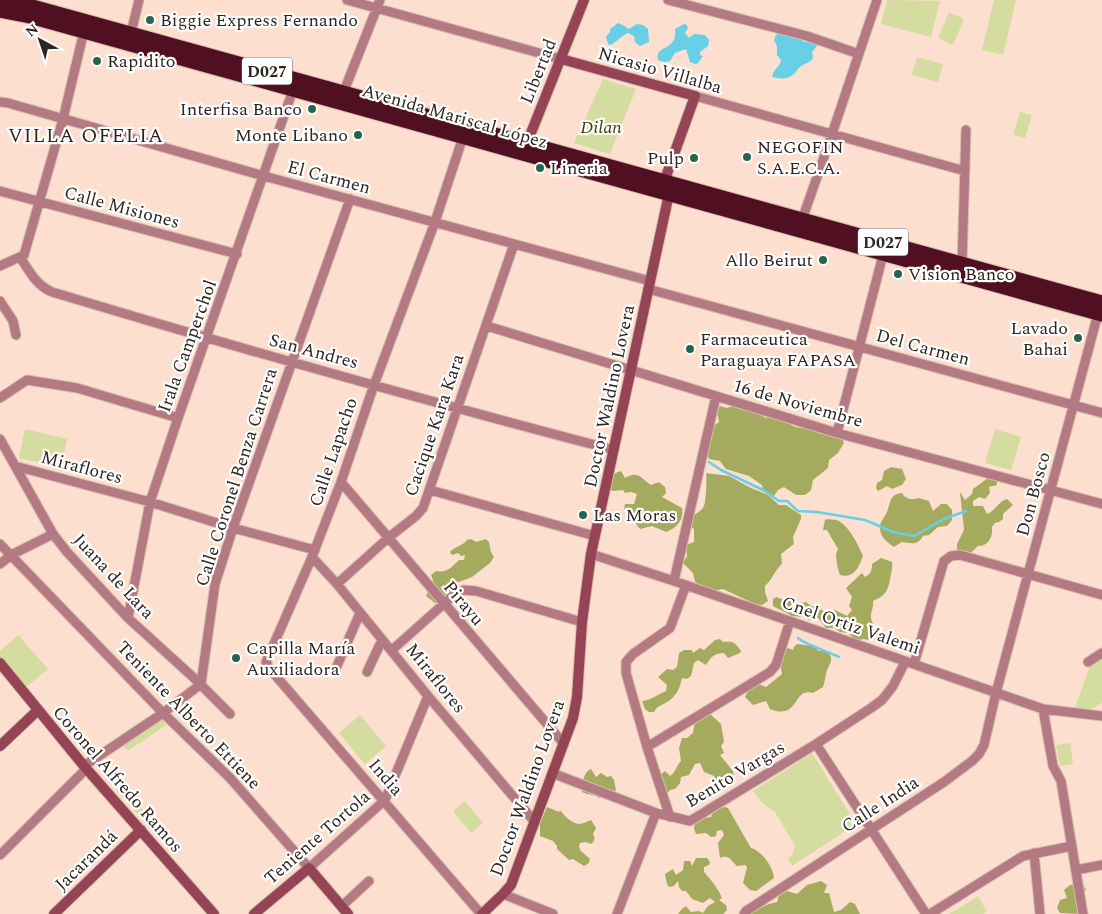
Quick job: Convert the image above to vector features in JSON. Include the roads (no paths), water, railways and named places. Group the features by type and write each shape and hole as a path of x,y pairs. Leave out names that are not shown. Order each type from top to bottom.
{"highway":[{"name":"Avenida Mariscal López","path":"7,0 85,27 1101,308"},
{"name":"Avenida Mariscal López","path":"0,10 85,27"},
{"name":"Avenida Mariscal López","path":"129,39 293,90 341,98 463,137 525,149"},
{"name":"Avenida Mariscal López","path":"667,189 802,220 885,249 962,264 1101,308"}],"main road":[{"name":"Libertad","path":"525,149 584,0"},
{"name":"Nicasio Villalba","path":"561,59 695,96"},
{"name":"Doctor Waldino Lovera","path":"481,914 511,884 573,718 577,697 582,622 591,554 632,370 667,189 695,96"},
{"name":"Coronel Alfredo Ramos","path":"0,663 85,767 214,914"},
{"path":"0,746 38,710"},
{"name":"Jacarandá","path":"54,914 141,830"},
{"name":"Teniente Alberto Ettiene","path":"309,868 345,910"},
{"name":"Teniente Tortola","path":"254,914 309,868"}],"street":[{"path":"129,39 139,0"},
{"name":"Nicasio Villalba","path":"347,0 378,4 561,59"},
{"path":"668,0 807,36 859,54"},
{"path":"802,220 877,0"},
{"path":"341,98 378,4"},
{"path":"0,266 24,255 63,119 85,27"},
{"name":"Irala Camperchol","path":"128,618 150,502 293,90"},
{"name":"Nicasio Villalba","path":"695,96 964,171"},
{"name":"El Carmen","path":"0,102 514,244 649,285"},
{"path":"962,264 966,130"},
{"name":"Calle Lapacho","path":"266,662 341,482 374,385 435,222 463,137"},
{"name":"Calle Misiones","path":"0,191 237,254"},
{"name":"Calle Coronel Benza Carrera","path":"201,684 215,584 291,362 350,199"},
{"name":"Cacique Kara Kara","path":"337,584 423,508 514,244"},
{"path":"836,432 885,249"},
{"name":"San Andres","path":"20,257 36,281 52,292 457,410 614,450"},
{"name":"Del Carmen","path":"649,285 858,347 1073,404 1102,414"},
{"path":"0,301 13,321 16,335"},
{"name":"Don Bosco","path":"996,693 1073,404 1101,308"},
{"name":"16 de Noviembre","path":"487,326 836,432 1102,504"},
{"path":"0,398 27,380 77,388 178,418"},
{"path":"674,581 716,396"},
{"name":"Juana de Lara","path":"0,439 53,534 67,552 128,618 201,684 230,714"},
{"name":"Miraflores","path":"15,466 150,502 313,553 428,696 534,821"},
{"name":"Pirayu","path":"341,482 564,744"},
{"path":"430,490 595,536"},
{"path":"0,564 11,555 53,534"},
{"name":"Teniente Alberto Ettiene","path":"0,544 163,713 230,778 309,868"},
{"name":"Cnel Ortiz Valemi","path":"591,554 1043,709 1100,714"},
{"name":"Benito Vargas","path":"552,774 656,813 692,821 816,744 882,700 910,663 944,561 951,556 960,555 1028,574"},
{"path":"1028,574 1102,594"},
{"path":"670,817 646,747 626,673 626,662 633,654 670,628 686,585"},
{"path":"392,650 456,593 464,590 476,591 582,622"},
{"path":"337,666 360,613"},
{"path":"646,747 773,669 790,621"},
{"path":"367,672 382,640"},
{"path":"1088,662 1102,653"},
{"name":"India","path":"266,662 269,668 385,800 481,914"},
{"path":"0,854 85,767 201,684"},
{"name":"Calle India","path":"744,914 944,782 979,754 984,745 996,693"},
{"name":"Teniente Tortola","path":"309,868 385,800 428,696"},
{"path":"1043,709 1053,766 1061,781 1084,914"},
{"path":"816,744 926,914"},
{"path":"617,914 656,813"},
{"path":"930,914 1022,856 1072,846"},
{"path":"1034,853 1040,914"},
{"path":"1076,870 1102,865"},
{"path":"345,910 369,881"},
{"path":"503,894 553,914"}],"water":[{"path":"618,23 629,29 637,24 643,25 648,29 649,42 640,46 635,42 634,36 628,33 612,44 608,44 606,37 610,29"},
{"path":"684,24 687,25 688,28 685,33 689,38 694,34 705,35 709,40 708,46 700,52 700,55 703,56 698,63 690,62 686,49 675,53 670,61 658,60 659,52 673,41 675,29"},
{"path":"779,33 785,35 795,34 804,42 811,40 818,42 818,45 812,52 812,60 799,67 790,77 772,77 781,60 777,55 777,46 774,40"}],"waterway":[{"path":"709,462 721,470 763,490 779,501 787,501 798,511 817,512 865,520 893,532 914,536 944,519 966,511"},
{"path":"798,638 839,657"}],"place":[{"name":"Biggie Express Fernando","path":"150,20"},
{"name":"Rapidito","path":"97,61"},
{"name":"Interfisa Banco","path":"312,109"},
{"name":"Monte Libano","path":"358,135"},
{"name":"NEGOFIN S.A.E.C.A.","path":"747,157"},
{"name":"Pulp","path":"694,158"},
{"name":"Lineria","path":"540,168"},
{"name":"Allo Beirut","path":"823,260"},
{"name":"Vision Banco","path":"898,274"},
{"name":"Lavado Bahai","path":"1078,338"},
{"name":"Farmaceutica Paraguaya FAPASA","path":"690,349"},
{"name":"Las Moras","path":"583,515"},
{"name":"Capilla María Auxiliadora","path":"236,658"}],"district":[{"name":"VILLA OFELIA","path":"86,135"}],"park label":[{"name":"Dilan","path":"601,127"}]}
